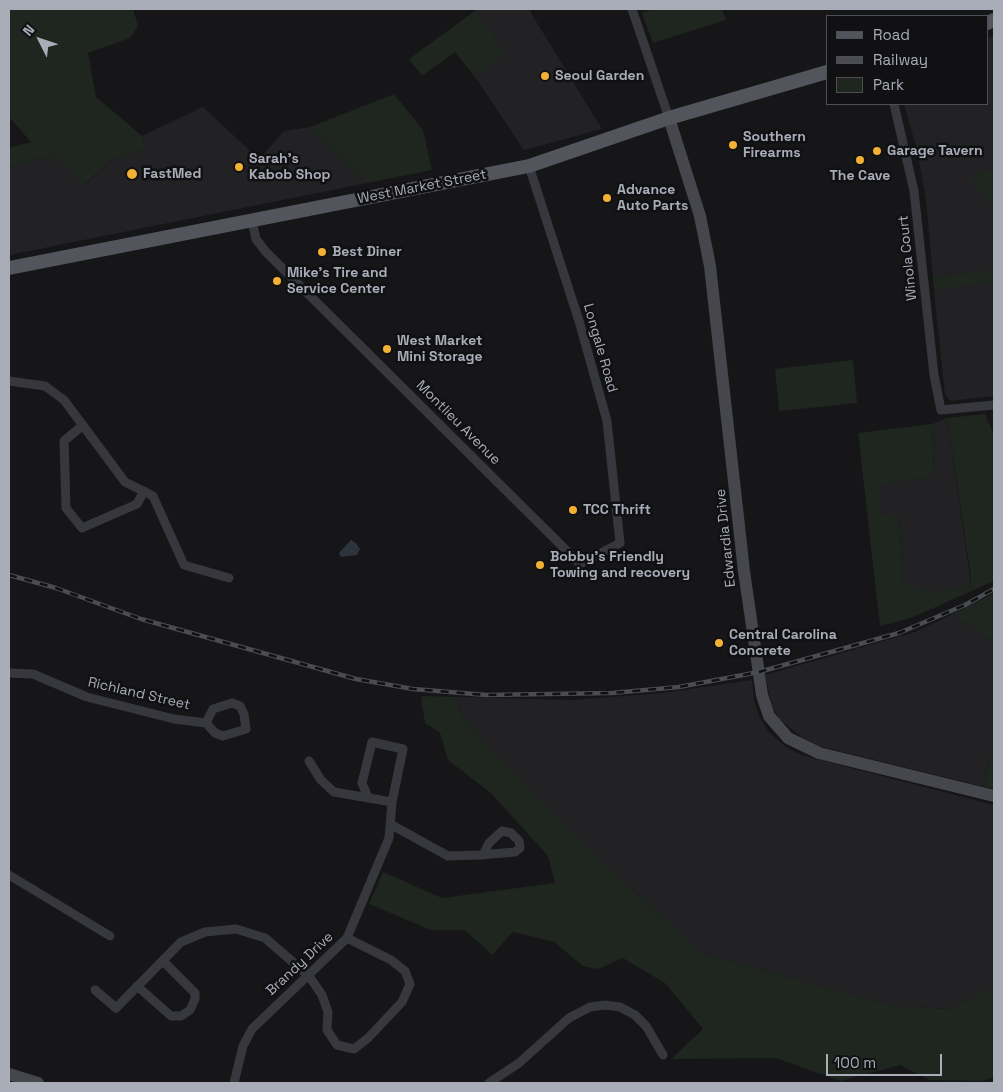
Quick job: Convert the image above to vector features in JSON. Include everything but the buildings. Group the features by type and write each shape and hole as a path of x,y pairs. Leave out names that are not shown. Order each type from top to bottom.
{"main road":[{"name":"West Market Street","path":"9,268 529,166 669,118 826,72"},
{"name":"Edwardia Drive","path":"669,118 700,216 710,266 744,571 762,695 769,716 788,738 819,753 994,796"},
{"path":"9,1074 38,1083"}],"street":[{"path":"632,9 669,118"},
{"name":"Winola Court","path":"894,105 914,191 934,374 941,410 994,405"},
{"name":"Longale Road","path":"529,166 579,321 607,421 620,543"},
{"name":"Montlieu Avenue","path":"252,221 256,239 266,252 580,564 620,543"},
{"path":"9,381 45,386 64,400 125,482 153,496 184,565 229,578"},
{"path":"83,425 64,441 66,508 82,528 137,504 144,492"},
{"name":"Richland Street","path":"9,673 33,674 87,697 174,719 206,723 215,733 223,736 246,728 244,714 240,706 232,703 213,709 206,723"},
{"name":"Brandy Drive","path":"234,1083 243,1046 252,1029 347,938 389,838 392,802 403,749 372,742 362,783 368,797"},
{"path":"309,761 321,780 334,792 392,802"},
{"path":"390,824 448,856 483,855"},
{"path":"9,875 110,936"},
{"path":"95,990 116,1008 181,942 205,932 236,929 265,938 309,976 322,995 328,1012 327,1030 337,1045 354,1049 386,1020 402,1002 410,984 405,971 391,960 347,938"},
{"path":"137,986 170,1016 181,1016 190,1010 195,999 195,993 163,961"},
{"path":"489,1083 519,1063 569,1018 590,1007 605,1005 620,1007 640,1020 663,1055"}],"shaded area":[{"path":"532,9 531,13 602,129 524,150 475,77 506,54 476,10"},
{"path":"994,35 994,173 989,168 971,178 994,209 994,269 933,277 926,200 917,150 904,105 988,105 988,38"},
{"path":"203,107 259,159 284,131 310,127 367,183 9,255 9,167 54,154 85,185 110,161 145,149 142,136"},
{"path":"994,282 994,396 951,401 945,395 934,291"},
{"path":"947,418 971,584 965,588 929,592 917,585 903,585 899,514 881,515 878,486 934,476 932,424"},
{"path":"351,540 360,549 357,555 341,557 339,553"},
{"path":"953,614 994,642 994,731 985,787 819,746 803,738 779,719 772,705 765,675 915,632"},
{"path":"752,680 754,700 759,716 768,731 786,747 801,755 994,805 994,985 951,1009 896,1006 713,957 693,946 576,836 460,715 457,697 572,700 662,693"}],"green space":[{"path":"9,9 133,9 138,26 130,38 88,53 96,97 142,136 145,149 110,161 84,185 54,154 9,167 9,148 31,142 9,117"},
{"path":"653,9 722,9 726,20 653,43 642,13"},
{"path":"476,10 506,54 475,77 455,52 422,76 409,59"},
{"path":"394,94 423,130 432,170 367,183 310,127"},
{"path":"989,168 994,173 994,209 970,178"},
{"path":"994,269 994,282 934,291 933,277"},
{"path":"853,360 857,403 779,411 775,369"},
{"path":"985,414 994,435 994,581 911,618 880,626 858,433 932,424 934,476 879,486 881,515 899,513 903,585 917,585 929,592 965,588 971,584 971,577 947,418"},
{"path":"994,593 994,642 953,614"},
{"path":"421,696 457,697 460,715 576,836 693,946 713,957 896,1006 951,1009 994,985 994,1077 981,1081 930,1080 900,1065 841,1081 776,1058 671,1059 703,1029 665,983 623,958 598,969 583,966 554,942 513,932 492,955 465,930 431,930 369,904 383,872 442,898 555,883 548,856 491,793 448,760 440,733 425,723"},
{"path":"994,731 994,789 985,787"}],"railway":[{"path":"9,575 56,588 141,619 356,679 413,689 486,695 612,693 679,687 759,672 899,633 965,605 994,589"}],"place":[{"name":"Seoul Garden","path":"545,76"},
{"name":"Southern Firearms","path":"733,145"},
{"name":"Garage Tavern","path":"877,151"},
{"name":"The Cave","path":"860,160"},
{"name":"Sarah's Kabob Shop","path":"239,167"},
{"name":"FastMed","path":"132,174"},
{"name":"Advance Auto Parts","path":"607,198"},
{"name":"Best Diner","path":"322,252"},
{"name":"Mike's Tire and Service Center","path":"277,281"},
{"name":"West Market Mini Storage","path":"387,349"},
{"name":"TCC Thrift","path":"573,510"},
{"name":"Bobby's Friendly Towing and recovery","path":"540,565"},
{"name":"Central Carolina Concrete","path":"719,643"}]}
